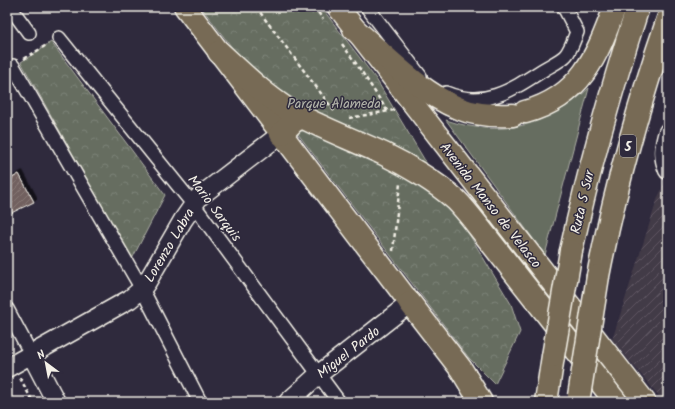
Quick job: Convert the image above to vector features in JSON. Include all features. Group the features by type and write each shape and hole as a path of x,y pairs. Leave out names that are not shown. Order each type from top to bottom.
{"highway":[{"path":"348,36 436,97 460,109 497,116 519,114 541,107 557,98 580,78 597,53 614,7"},
{"name":"Ruta 5 Sur","path":"546,402 571,251 598,138 638,7"},
{"name":"5","path":"578,399 598,276 609,222 628,149 668,19"},
{"path":"219,52 251,82 268,96 288,109 402,164 445,191 456,200 468,212 616,402"},
{"path":"281,134 294,121 303,117"},
{"path":"410,303 461,370 481,402"}],"main road":[{"path":"185,7 410,303"},
{"name":"Avenida Manso de Velasco","path":"330,13 348,36 415,107 646,402"},
{"path":"668,132 663,150 668,170"},
{"name":"Lorenzo Labra","path":"7,368 130,299 142,289 153,273 193,204 207,190 281,134"},
{"name":"Miguel Pardo","path":"288,402 319,374 410,303"},
{"path":"31,354 56,402"}],"street":[{"path":"10,7 29,33"},
{"path":"366,7 419,75 440,91 452,96 464,98 488,98 500,95 511,90 566,55 577,32 564,7"},
{"name":"Mario Sarquis","path":"59,38 193,204 339,402"},
{"path":"13,66 142,289 200,402"},
{"path":"7,309 31,354"}],"path":[{"path":"256,7 336,113"},
{"path":"314,7 330,13"},
{"path":"348,36 360,68 388,112"},
{"path":"13,66 59,38"},
{"path":"349,118 415,107"},
{"path":"390,278 402,164"}],"shaded area":[{"path":"668,176 668,402 664,402 612,340 658,197"}],"green space":[{"name":"Parque Alameda","path":"201,7 321,7 376,79 511,304 520,332 495,384 469,358"},
{"path":"51,42 165,195 132,259 21,62"},
{"path":"589,88 545,255 446,120 485,128 504,128 522,125 540,120 557,112"}],"building":[{"path":"19,174 34,202 7,215 7,181"}]}
